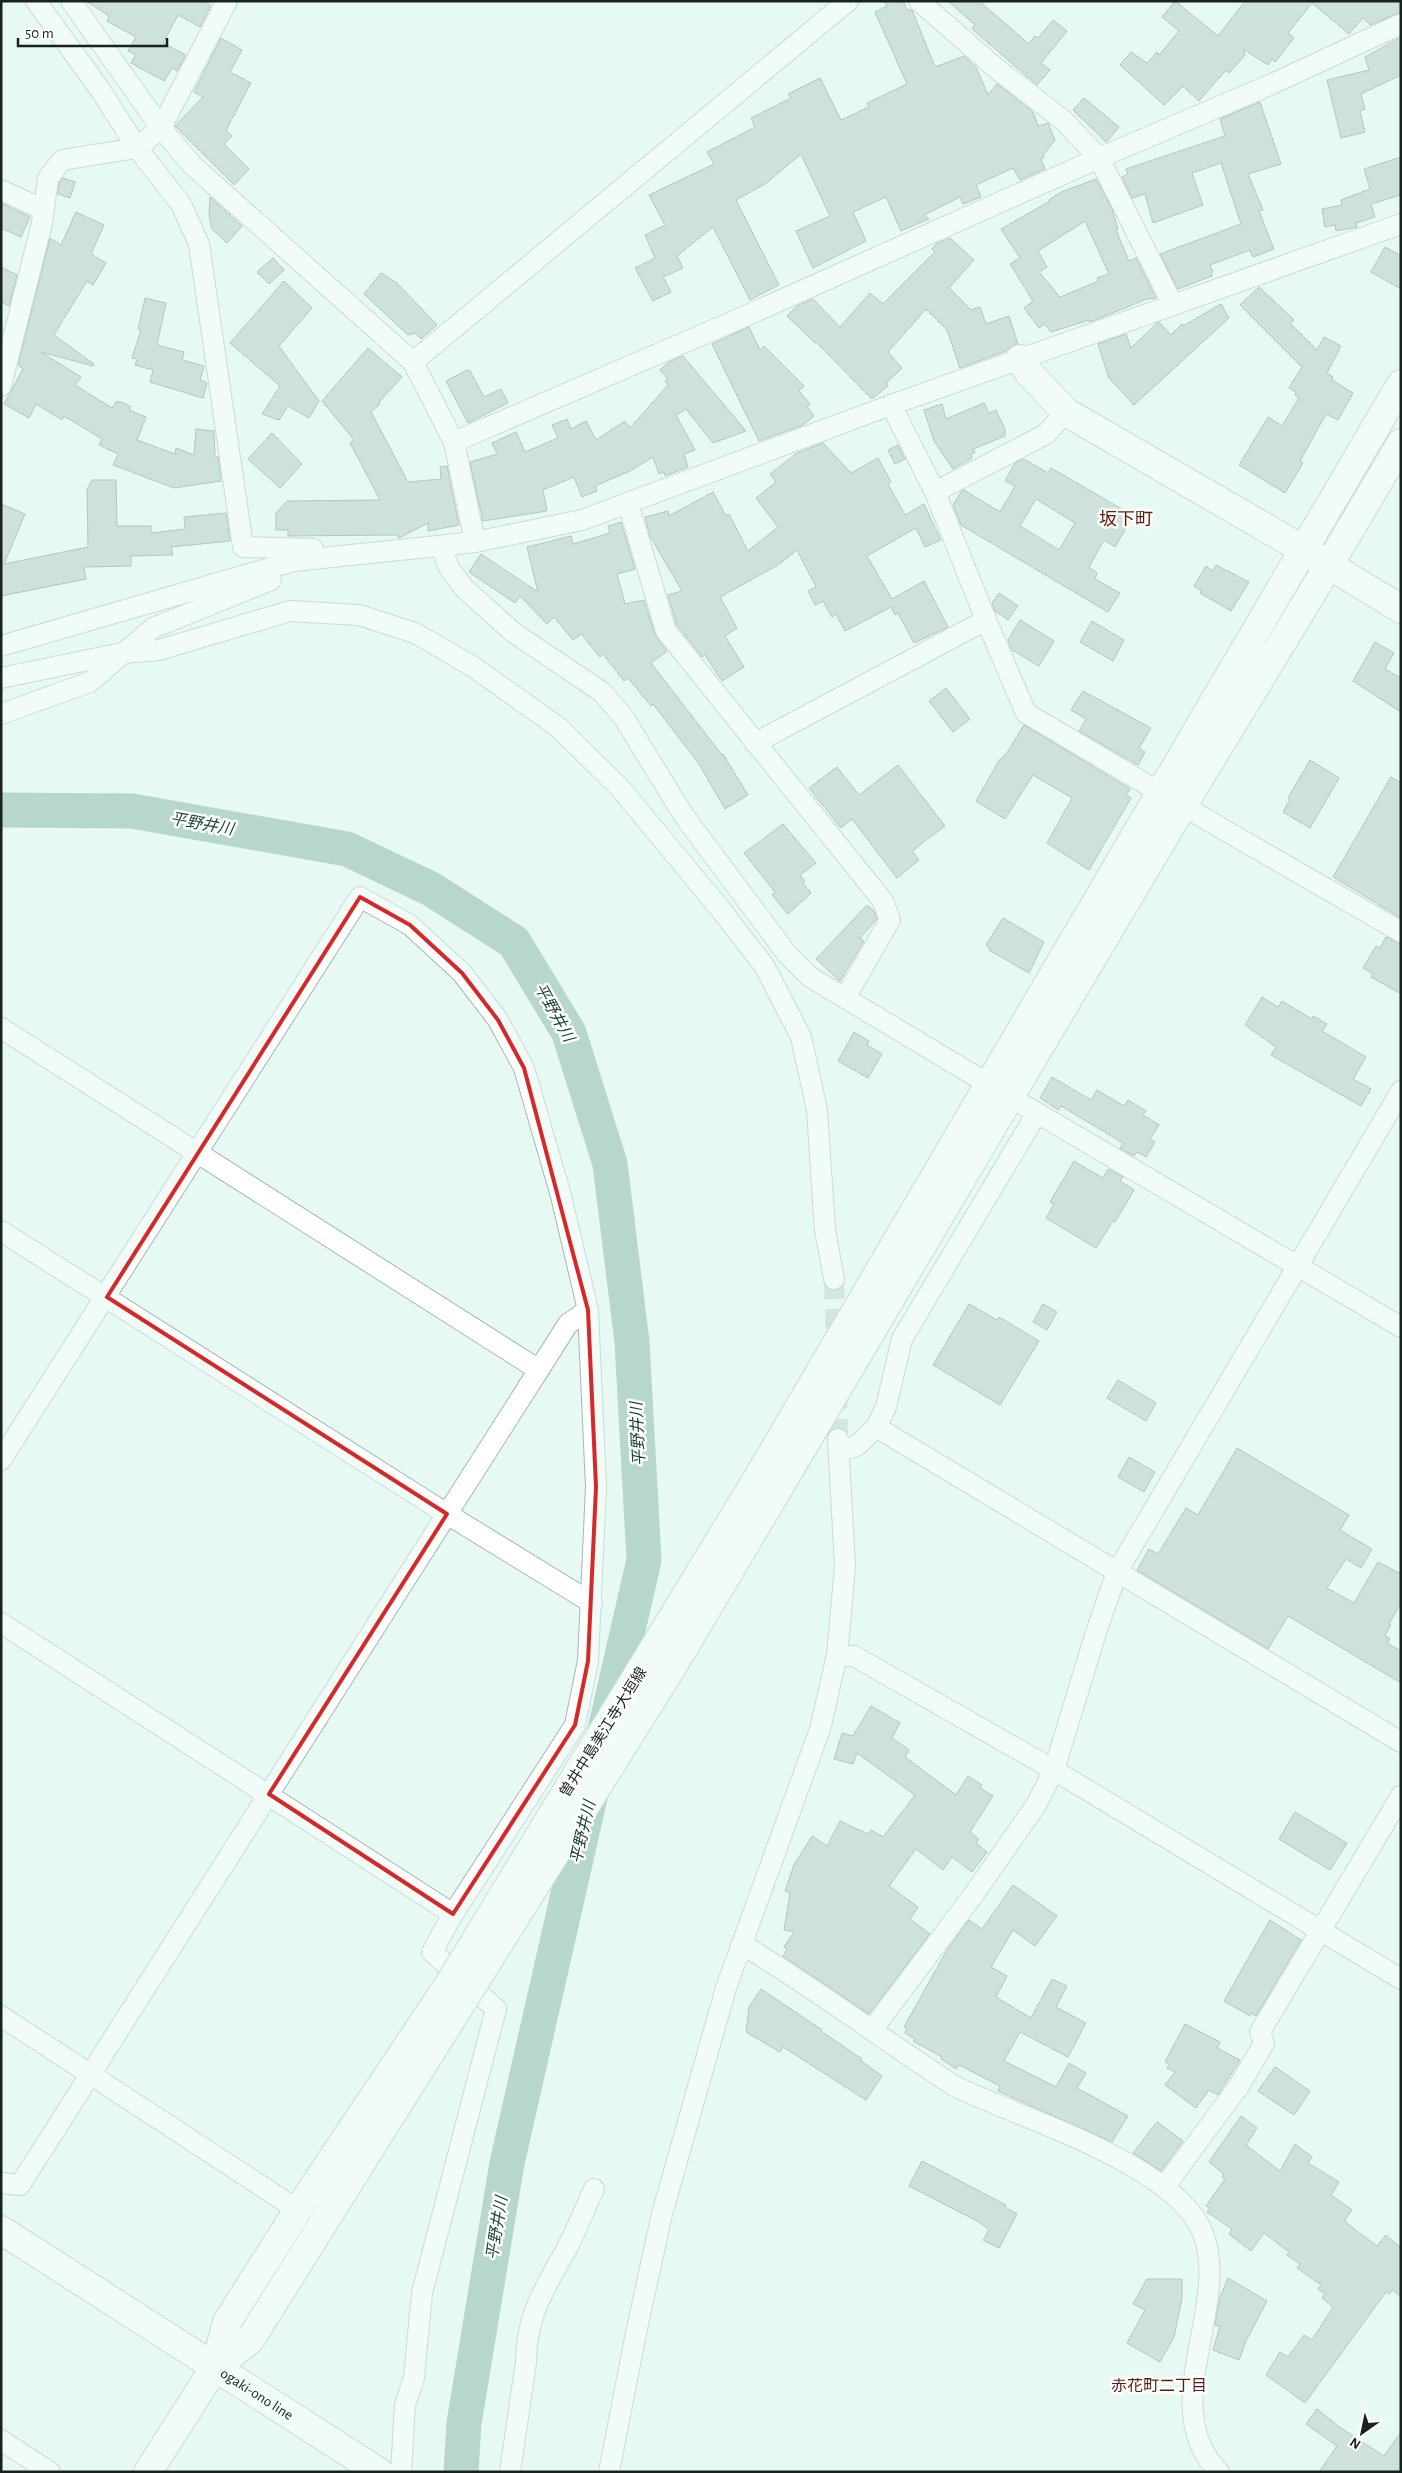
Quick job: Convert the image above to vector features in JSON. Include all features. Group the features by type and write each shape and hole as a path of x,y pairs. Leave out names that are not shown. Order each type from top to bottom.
{"main road":[{"path":"1020,359 1028,372 1066,412 1304,550 1401,610"},
{"path":"1172,799 1304,550 1401,384"},
{"path":"1172,799 1330,566 1401,443"},
{"name":"曽井中島美江寺大垣線","path":"456,1992 765,1488 1172,799"},
{"path":"215,2367 227,2322 298,2210 456,1992"},
{"path":"215,2367 250,2340 456,1992"},
{"path":"1,2230 215,2367"},
{"name":"ogaki-ono line","path":"148,2472 215,2367 379,2472"}],"street":[{"path":"36,1 101,91 137,148 181,204 199,244 243,547 317,550 331,556"},
{"path":"71,1 161,128 192,165 413,362 454,442 475,542"},
{"path":"1,386 44,210 48,178 62,160 137,148 161,128 227,1"},
{"path":"413,362 848,1"},
{"path":"919,1 997,69 1063,120 1099,158 1173,305"},
{"path":"454,442 741,318 1099,158 1272,84 1401,24"},
{"path":"1,190 44,210"},
{"path":"1,646 294,561 475,542 582,520 891,405 1401,224"},
{"path":"891,405 935,492 986,620 1026,713 1401,932"},
{"path":"935,492 1046,434 1066,412"},
{"path":"628,503 666,631 884,901 890,920 845,998"},
{"path":"441,546 449,568 464,588 514,633 602,692 624,718 684,816 787,954 810,977 1401,1327"},
{"path":"1,714 90,682 153,628 331,556"},
{"path":"1,678 122,653 159,650 290,611 359,615 415,634 472,666 558,727 620,788 721,910 765,967 801,1037 817,1110 825,1230 834,1279"},
{"path":"755,743 986,620"},
{"path":"1,1460 198,1154 360,897 410,925 456,967 503,1028 524,1068 561,1196 588,1310 596,1486 588,1661 575,1725 453,1914 432,1952 496,2009 422,2293 414,2378 405,2406 401,2472"},
{"path":"1,1028 539,1370"},
{"path":"872,2030 974,1894 1036,1805 1054,1770 1098,1626 1117,1572 1401,1091"},
{"path":"609,2472 636,2333 662,2214 726,1988 820,1729 837,1655 845,1566 839,1446 858,1445 876,1427 886,1406 902,1339 1038,1113"},
{"path":"1,1231 447,1514 592,1602"},
{"path":"1,2183 20,2185 568,1324 588,1310"},
{"path":"876,1427 1401,1742"},
{"path":"1,1623 453,1914"},
{"path":"837,1655 854,1656 1054,1770 1401,1979"},
{"path":"1165,2186 1239,2086 1264,2043 1260,2032 1401,1796"},
{"path":"743,1945 795,1975 955,2086 1106,2153 1165,2186 1185,2204 1204,2236 1210,2271 1193,2392 1194,2429 1211,2464 1218,2472"},
{"path":"1,2016 298,2210"},
{"path":"510,2472 526,2362 526,2345 538,2299 567,2246 594,2188"},
{"path":"1,2440 50,2472"}],"highlighted area":[{"path":"360,897 410,925 462,973 498,1020 524,1068 588,1310 596,1487 588,1661 575,1725 453,1914 269,1794 447,1514 107,1297"}],"building":[{"path":"86,1 204,1 211,5 200,27 178,15 163,43 186,55 177,71 172,68 164,81 131,63 136,55 128,51 136,37 107,21 109,16"},
{"path":"884,1 903,1 907,10 912,10 935,67 964,56 976,67 988,95 997,84 1033,112 1038,126 1048,123 1055,140 1041,159 1045,169 1020,180 1013,168 976,185 981,197 963,204 960,197 924,215 929,219 901,231 886,197 853,212 866,241 813,268 796,231 830,216 801,154 765,184 736,200 779,285 750,300 713,227 677,256 683,268 663,277 671,292 653,301 635,268 655,258 645,235 665,225 649,195 714,164 707,152 755,127 751,118 791,98 788,94 820,78 841,120 869,107 867,103 907,84 875,12 887,6"},
{"path":"948,1 979,1 1029,44 1035,36 1038,38 1053,20 1067,31 1041,63 1050,70 1037,85 972,29 975,25"},
{"path":"1175,1 1218,36 1245,1 1401,1 1401,12 1370,25 1363,18 1349,34 1312,3 1288,33 1294,38 1275,62 1272,59 1268,65 1243,49 1245,55 1229,73 1226,70 1199,101 1183,86 1164,105 1120,65 1131,52 1147,63 1157,52 1159,55 1179,31 1162,17"},
{"path":"1401,37 1401,75 1361,94 1365,109 1360,111 1365,132 1341,138 1327,80 1369,70 1365,57"},
{"path":"221,38 242,50 230,72 251,83 226,130 232,136 224,144 249,169 234,185 175,126 203,97 194,92"},
{"path":"1084,98 1119,127 1106,142 1073,110"},
{"path":"1260,102 1281,164 1248,174 1263,210 1259,211 1274,249 1253,257 1250,250 1210,265 1213,272 1211,273 1212,276 1178,289 1160,254 1241,224 1221,163 1192,173 1203,205 1153,223 1145,194 1132,198 1122,177 1128,174 1126,169 1225,136 1220,119"},
{"path":"1401,157 1401,195 1371,204 1375,217 1356,223 1357,227 1336,231 1335,225 1325,227 1322,209 1342,205 1341,200 1370,189 1364,169"},
{"path":"63,178 75,182 70,198 58,194 59,183"},
{"path":"1096,179 1112,209 1118,229 1116,230 1129,261 1136,258 1156,298 1147,299 1090,322 1089,320 1051,332 1044,324 1039,328 1024,308 1033,301 1010,264 1020,258 1001,229 1050,201 1061,192","holes":["1085,221 1109,274 1097,278 1099,281 1060,297 1039,272 1047,267 1038,251"]},
{"path":"210,197 242,226 227,243 212,229 209,216"},
{"path":"1,203 30,217 21,237 1,228"},
{"path":"76,212 104,225 91,254 106,263 93,285 87,281 54,335 94,364 93,366 41,352 81,377 75,385 112,408 116,402 122,402 131,407 129,410 146,417 137,440 175,454 176,448 194,455 196,429 214,431 215,456 218,457 221,481 174,488 113,465 118,454 99,445 102,439 64,416 62,420 36,404 29,418 4,404 23,369 18,365 50,238 61,245"},
{"path":"950,238 974,260 949,288 971,310 980,307 986,324 1009,316 1018,344 1011,346 1006,351 960,368 947,330 926,309 888,352 902,368 886,383 888,386 872,399 816,342 787,316 797,306 813,299 840,327 870,293 883,304 935,252 932,249 936,244"},
{"path":"1385,247 1401,256 1401,289 1371,272"},
{"path":"273,258 284,270 269,284 257,272"},
{"path":"1,267 17,275 9,306 1,302"},
{"path":"381,273 397,283 437,325 421,339 416,333 408,335 364,294"},
{"path":"284,281 312,308 279,346 319,401 309,418 288,406 279,420 262,414 280,386 230,343"},
{"path":"1259,287 1294,320 1290,323 1317,350 1324,337 1341,346 1327,373 1333,377 1332,380 1353,393 1338,420 1326,414 1300,461 1303,463 1285,493 1239,465 1268,417 1282,426 1299,398 1295,395 1296,392 1289,388 1302,367 1240,305"},
{"path":"145,298 166,303 157,345 184,352 182,360 204,366 200,380 207,383 203,398 150,382 153,370 135,365 137,359 132,358 141,330 138,329"},
{"path":"1221,304 1229,318 1134,405 1109,378 1098,344 1126,334 1131,348 1159,322 1171,335 1182,324 1183,326"},
{"path":"749,327 760,350 764,346 804,386 799,391 810,404 807,407 814,416 803,425 759,441 712,344"},
{"path":"368,348 402,377 371,412 408,482 441,479 440,467 447,466 459,525 428,531 428,523 399,538 397,535 288,536 288,530 276,530 276,513 287,501 380,500 350,443 354,440 322,401"},
{"path":"683,356 746,431 713,443 686,409 676,415 695,450 684,454 688,467 665,476 664,472 659,474 653,457 630,471 595,486 597,491 582,497 574,477 543,490 547,511 483,521 470,462 497,454 492,443 516,432 525,452 558,438 552,425 567,419 571,429 586,421 596,440 625,421 630,428 668,385 665,381 668,379 660,370 669,362"},
{"path":"467,370 470,371 484,397 501,389 508,403 468,423 446,381"},
{"path":"984,403 989,413 996,410 1005,429 1005,436 973,449 975,452 971,455 972,458 953,469 934,441 924,410 942,404 946,419"},
{"path":"272,433 302,464 280,488 248,459"},
{"path":"823,443 851,473 878,458 891,482 888,484 905,515 924,504 941,540 925,547 916,528 867,556 892,599 924,581 948,627 914,643 898,613 895,615 891,607 845,631 836,614 832,617 823,601 815,605 808,591 816,587 797,550 778,565 720,597 737,628 725,636 744,667 722,681 705,655 702,657 677,625 668,595 682,591 650,536 645,517 668,511 669,516 713,492 726,516 729,514 748,551 778,527 756,498 776,482 770,474 797,453"},
{"path":"898,445 905,459 895,464 888,450"},
{"path":"1024,459 1048,473 1051,468 1127,512 1125,515 1130,521 1115,547 1104,540 1089,567 1097,573 1095,579 1120,593 1108,612 961,525 953,505 961,492 964,490 1000,512 1015,486 1005,481 1015,463","holes":["1036,499 1075,523 1059,550 1020,526"]},
{"path":"92,480 116,480 117,526 151,526 151,533 185,529 184,517 226,513 230,541 171,547 173,555 131,556 131,566 84,567 86,579 1,596 1,504 25,514 4,564 88,547 87,489"},
{"path":"621,522 635,569 617,574 625,604 644,600 655,635 667,651 651,663 723,754 748,795 725,809 699,764 653,704 651,706 628,678 624,681 603,654 600,657 581,634 573,640 554,617 547,624 520,596 515,603 469,572 481,554 538,592 527,547 571,536 573,544 610,533 608,526"},
{"path":"1216,565 1249,582 1231,611 1200,593 1202,591 1194,586 1206,566 1213,571"},
{"path":"999,593 1018,606 1008,620 995,611 992,603"},
{"path":"1020,620 1054,641 1039,666 1012,650 1008,640"},
{"path":"1092,621 1124,640 1113,661 1080,642"},
{"path":"1375,642 1394,653 1385,669 1401,678 1401,712 1353,681"},
{"path":"946,688 970,719 953,732 929,701"},
{"path":"1083,691 1151,728 1139,748 1145,752 1138,765 1079,731 1086,719 1071,710"},
{"path":"1024,725 1130,789 1126,795 1131,798 1089,870 1047,843 1072,798 1033,775 1005,819 976,801 1000,759 1008,751"},
{"path":"1310,760 1339,778 1310,828 1283,812 1290,799 1288,798"},
{"path":"898,765 945,826 912,851 919,860 897,878 852,819 841,828 809,788 837,767 859,795"},
{"path":"1391,777 1401,783 1401,918 1333,877"},
{"path":"783,824 816,863 800,875 805,881 803,883 811,893 788,914 772,895 775,892 744,853"},
{"path":"867,905 874,911 877,919 860,938 864,941 840,981 816,959"},
{"path":"1003,918 1044,942 1029,973 989,950 990,948 986,945"},
{"path":"1386,937 1401,944 1401,994 1371,977 1373,974 1363,968 1376,946 1380,948"},
{"path":"1262,997 1278,1007 1282,1001 1312,1019 1313,1016 1327,1024 1322,1031 1366,1057 1353,1079 1371,1089 1361,1106 1271,1055 1276,1047 1245,1025"},
{"path":"854,1032 869,1041 867,1045 882,1054 868,1078 838,1061"},
{"path":"1052,1077 1091,1100 1097,1090 1124,1106 1128,1100 1146,1111 1143,1115 1159,1125 1150,1139 1155,1142 1146,1157 1137,1152 1134,1156 1120,1148 1123,1143 1061,1106 1058,1110 1040,1098"},
{"path":"1074,1161 1103,1178 1108,1169 1123,1177 1120,1181 1134,1190 1115,1222 1113,1221 1096,1248 1046,1218 1054,1204 1050,1202"},
{"path":"969,1304 997,1320 999,1317 1039,1341 1000,1405 933,1365"},
{"path":"1043,1304 1057,1312 1047,1330 1033,1322"},
{"path":"1118,1380 1156,1403 1146,1421 1107,1398"},
{"path":"1237,1448 1349,1515 1340,1530 1372,1549 1361,1568 1346,1559 1327,1588 1354,1603 1378,1562 1401,1574 1401,1603 1385,1635 1390,1639 1387,1643 1401,1651 1401,1683 1288,1616 1268,1649 1137,1570 1149,1549 1158,1554 1186,1508 1198,1515"},
{"path":"1129,1457 1155,1472 1144,1492 1118,1477"},
{"path":"871,1706 900,1723 892,1738 909,1750 905,1757 956,1795 968,1776 982,1785 980,1788 993,1796 970,1832 979,1839 976,1843 987,1852 972,1872 952,1857 943,1870 916,1849 889,1886 918,1907 910,1919 930,1934 869,2014 783,1956 787,1949 784,1947 794,1932 784,1930 790,1893 785,1891 794,1865 812,1836 827,1846 840,1821 868,1834 871,1830 883,1837 915,1795 857,1753 853,1764 834,1759 842,1733 853,1736"},
{"path":"1295,1812 1347,1843 1330,1870 1279,1839"},
{"path":"1013,1885 1057,1916 1035,1946 1013,1930 991,1967 1007,1976 996,1997 1031,2018 1052,1979 1067,1986 1056,2007 1086,2023 1068,2057 1020,2032 1004,2061 1056,2087 1069,2063 1086,2073 1077,2088 1128,2116 1112,2142 998,2091 1000,2086 959,2065 956,2069 941,2059 942,2057 913,2041 915,2039 905,2033 907,2028 904,2027 947,1950 969,1920 982,1929"},
{"path":"1270,1920 1301,1940 1256,2016 1251,2013 1250,2016 1224,2001"},
{"path":"761,1989 822,2030 882,2076 866,2100 783,2047 780,2052 746,2032 749,2007"},
{"path":"1185,2024 1220,2042 1217,2048 1240,2060 1218,2095 1209,2090 1196,2108 1165,2085 1175,2072 1167,2068 1169,2064 1165,2062"},
{"path":"1275,2067 1310,2091 1294,2115 1258,2091"},
{"path":"1241,2116 1257,2128 1246,2145 1280,2171 1295,2144 1312,2157 1308,2163 1339,2182 1331,2195 1352,2210 1344,2221 1377,2246 1386,2235 1401,2248 1401,2297 1393,2290 1389,2294 1386,2292 1305,2403 1266,2375 1280,2352 1288,2357 1304,2335 1312,2340 1333,2307 1322,2298 1325,2294 1318,2289 1321,2285 1297,2268 1300,2264 1287,2255 1289,2252 1264,2233 1251,2251 1229,2234 1232,2229 1207,2212 1210,2208 1206,2206 1225,2179 1222,2177 1224,2174 1209,2162"},
{"path":"1157,2122 1183,2141 1161,2171 1133,2153"},
{"path":"922,2161 1006,2205 1005,2207 1017,2214 999,2248 983,2240 989,2230 979,2222 909,2186"},
{"path":"1228,2278 1267,2301 1246,2341 1239,2360 1213,2350 1220,2326 1215,2325 1220,2297"},
{"path":"1147,2279 1182,2279 1182,2298 1174,2337 1160,2362 1127,2343 1145,2310 1133,2304"},
{"path":"1317,2409 1338,2426 1384,2456 1401,2432 1401,2472 1319,2472 1337,2446 1306,2424"}],"waterway":[{"name":"平野井川","path":"1,810 132,811 347,849 431,889 514,942 569,1033 610,1164 632,1342 644,1560 605,1730"},
{"name":"平野井川","path":"461,2472 464,2423 507,2163 591,1793"}],"tunnel":[{"path":"834,1279 836,1347"},
{"path":"837,1389 838,1439"}],"district":[{"name":"坂下町","path":"1126,519"},
{"name":"赤花町二丁目","path":"1159,2385"}]}
